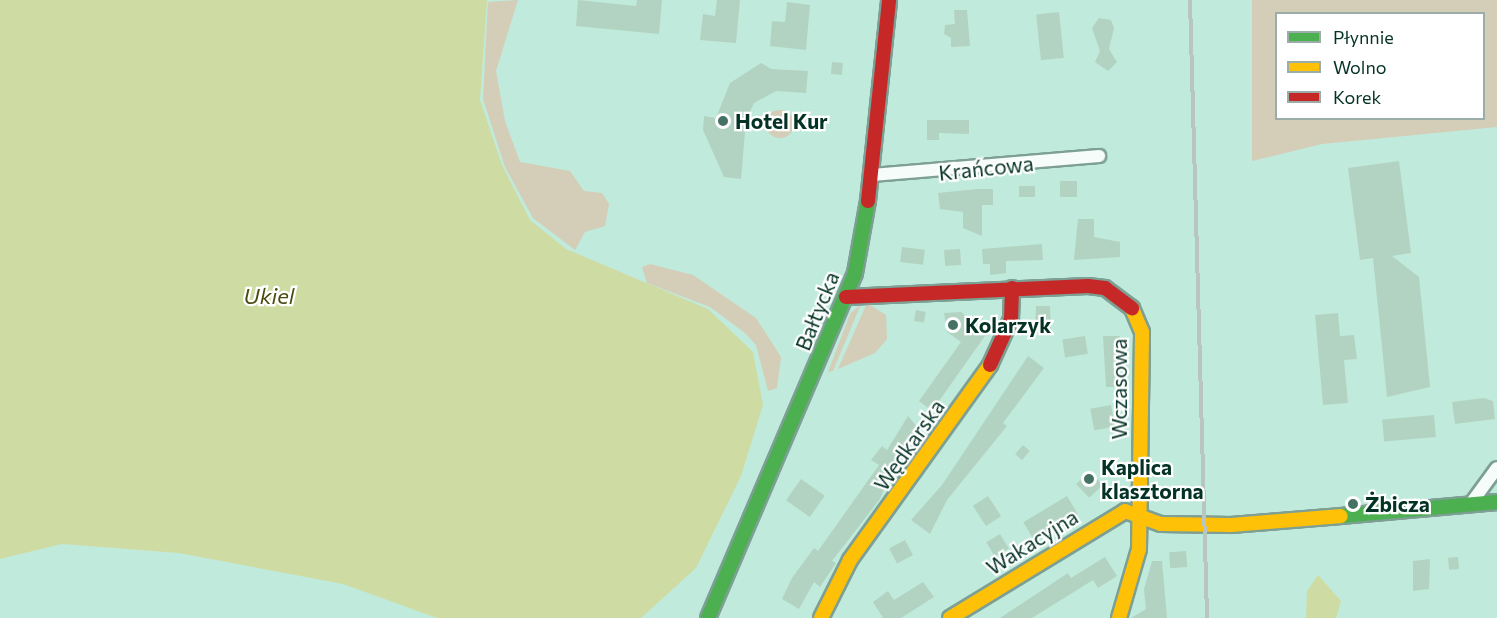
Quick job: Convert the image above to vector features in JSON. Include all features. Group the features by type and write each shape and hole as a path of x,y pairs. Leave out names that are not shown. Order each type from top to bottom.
{"street":[{"name":"Bałtycka","path":"708,618 846,297 867,225 889,0"},
{"name":"Krańcowa","path":"872,175 1099,156"},
{"name":"Wczasowa","path":"846,297 1012,288 1105,288 1139,320 1138,558 1119,618"},
{"name":"Wędkarska","path":"821,618 850,560 989,368 1011,319 1012,288"},
{"path":"1472,502 1497,468"},
{"path":"1139,513 1161,524 1232,525 1472,502 1497,502"},
{"name":"Wakacyjna","path":"950,618 1115,514 1139,513"}],"shaded area":[{"path":"518,0 496,71 505,121 520,162 570,171 584,191 602,193 609,204 605,226 585,232 575,250 533,218 505,167 483,99 488,2"},
{"path":"1252,0 1497,0 1497,127 1322,144 1252,161"},
{"path":"780,110 790,114 794,124 790,134 780,138 770,134 766,124 770,114"},
{"path":"650,264 693,275 756,318 781,357 777,388 768,391 756,345 745,333 710,307 647,283 642,267"},
{"path":"867,303 886,315 887,339 875,353 838,369"},
{"path":"861,304 833,371 828,372 850,314"}],"water":[{"name":"Ukiel","path":"0,0 487,0 480,100 502,165 530,220 566,249 708,309 753,352 763,405 741,476 696,568 641,618 437,618 343,584 179,553 62,544 0,559"},
{"path":"1318,575 1341,601 1336,618 1306,618 1307,591"}],"building":[{"path":"578,0 636,6 637,0 662,0 659,34 576,26"},
{"path":"717,0 740,0 736,43 700,40 703,14 715,16"},
{"path":"787,2 810,5 806,50 770,46 772,21 785,22"},
{"path":"954,10 967,10 970,46 951,47 951,38 944,34 945,25 955,24"},
{"path":"1059,12 1064,58 1041,60 1036,14"},
{"path":"1099,18 1111,20 1114,28 1109,49 1117,62 1108,71 1095,62 1100,51 1092,28"},
{"path":"832,62 843,63 842,75 831,74"},
{"name":"Hotel Kur","path":"761,63 771,69 808,71 806,93 776,91 754,103 746,120 741,179 724,177 703,130 704,116 716,118 730,83"},
{"path":"927,120 969,120 969,134 939,133 939,140 927,140"},
{"path":"1399,161 1411,253 1392,256 1419,277 1430,387 1387,397 1373,258 1360,260 1348,168"},
{"path":"1060,181 1077,181 1077,197 1060,197"},
{"path":"1019,186 1035,186 1035,197 1019,197"},
{"path":"993,189 993,205 982,205 982,236 963,228 963,212 940,209 938,193"},
{"path":"1078,219 1094,219 1094,237 1120,242 1120,257 1074,260"},
{"path":"1042,244 1043,260 1006,261 1006,273 990,275 990,264 983,264 982,249"},
{"path":"902,247 925,250 923,265 900,262"},
{"path":"960,249 961,265 945,266 944,250"},
{"path":"1036,306 1050,306 1051,330 1035,331"},
{"path":"916,310 926,312 924,323 914,321"},
{"path":"961,312 987,333 932,411 919,401 961,342 947,332 944,313"},
{"path":"1338,313 1340,336 1354,335 1357,359 1344,360 1348,403 1323,405 1315,315"},
{"path":"1085,336 1088,354 1065,357 1062,340"},
{"path":"1103,336 1120,336 1117,387 1106,387"},
{"path":"1028,356 1044,368 1003,423 1007,426 947,500 930,534 911,520 942,485"},
{"path":"1484,398 1493,401 1495,419 1455,424 1452,402"},
{"path":"1111,405 1115,427 1094,430 1090,409"},
{"path":"1434,415 1436,437 1384,441 1382,420"},
{"path":"908,416 919,429 880,483 885,487 880,499 832,561 836,563 820,587 814,582 799,609 782,599 792,578 814,548 818,551 879,465 871,460 882,446 887,450"},
{"path":"1023,445 1030,451 1022,460 1015,454"},
{"path":"1090,471 1103,485 1089,498 1076,484"},
{"path":"801,479 825,496 810,517 786,500"},
{"path":"988,496 1001,516 986,526 973,506"},
{"path":"1067,496 1078,514 1034,540 1023,522"},
{"path":"1000,534 1009,549 995,557 986,542"},
{"path":"905,540 913,555 897,563 889,548"},
{"path":"1186,551 1187,567 1170,568 1169,552"},
{"path":"1105,557 1117,576 1098,588 1093,580 1032,618 1000,618 1068,573 1071,578"},
{"path":"1458,557 1459,569 1449,570 1448,558"},
{"path":"1430,559 1429,589 1413,591 1413,561"},
{"path":"1152,561 1162,561 1167,618 1131,618 1146,609 1144,589"},
{"path":"923,582 934,597 901,618 883,618 873,602 888,591 894,600"}],"railway":[{"path":"1190,0 1207,618"}],"traffic: fast":[{"path":"708,618 855,273 868,201"},
{"path":"1341,516 1497,502"}],"traffic: slow":[{"path":"1119,618 1139,549 1142,332 1132,308"},
{"path":"821,618 850,560 990,365"},
{"path":"950,618 1125,511 1161,524 1232,525 1341,516"}],"traffic: jam":[{"path":"868,201 889,0"},
{"path":"846,297 1088,286 1105,288 1132,308"},
{"path":"990,365 1011,319 1012,288"}],"place":[{"name":"Hotel Kur","path":"723,121"},
{"name":"Kolarzyk","path":"953,325"},
{"name":"Kaplica klasztorna","path":"1089,479"},
{"name":"Żbicza","path":"1353,504"}]}
